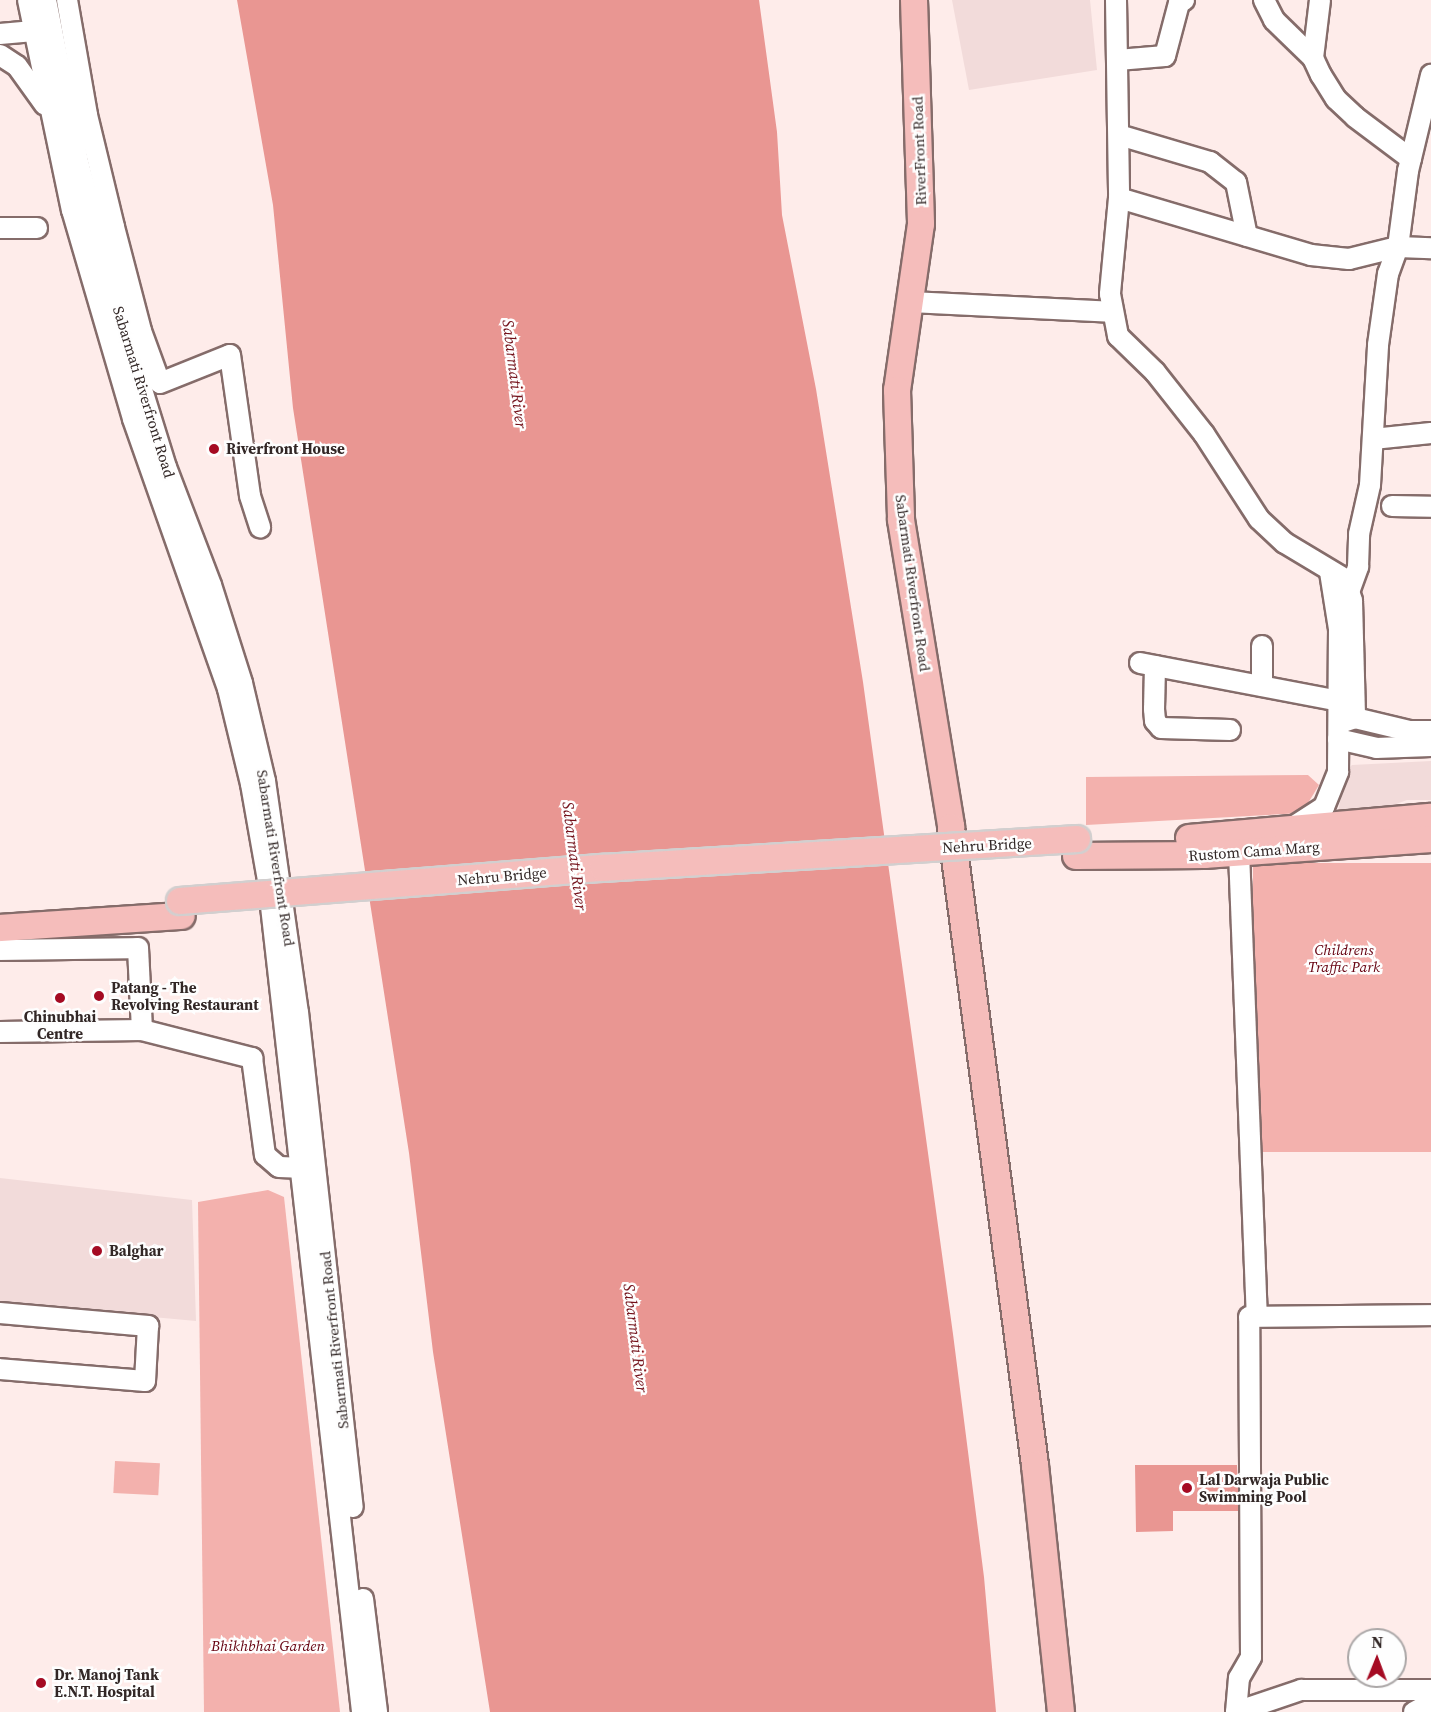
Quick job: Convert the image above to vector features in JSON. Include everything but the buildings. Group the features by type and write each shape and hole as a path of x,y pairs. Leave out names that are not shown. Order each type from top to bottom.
{"main road":[{"name":"RiverFront Road","path":"900,0 904,223 883,385 886,520 936,831 1020,1450 1045,1712"},
{"name":"RiverFront Road","path":"910,302 921,224 915,0"},
{"name":"Sabarmati Riverfront Road","path":"910,302 897,390 901,520 951,827 1035,1465 1061,1712"},
{"name":"Rustom Cama Marg","path":"1076,848 1431,817"},
{"name":"Rustom Cama Marg","path":"1076,848 1239,852 1431,839"},
{"name":"Nehru Bridge","path":"0,928 181,908 882,863 1076,848"},
{"name":"Nehru Bridge","path":"0,911 181,908"}],"street":[{"path":"28,0 42,31"},
{"path":"46,0 42,31 48,110"},
{"path":"67,0 72,134 134,334 160,383 230,355 250,496 260,527"},
{"path":"1116,0 1119,198 1111,254 1112,312 1118,336 1155,372 1204,434 1259,519 1285,543 1345,579 1349,592 1356,651 1338,772 1333,791 1317,813 1290,828"},
{"path":"1118,60 1165,56 1179,3 1184,0"},
{"path":"1264,0 1274,20 1312,58 1336,99 1411,159"},
{"path":"1312,58 1320,0"},
{"path":"0,34 42,31"},
{"name":"Sabarmati Riverfront Road","path":"42,31 72,134 110,341 167,490 215,596 245,694 266,781 284,897 307,1169 362,1712"},
{"path":"0,55 17,66 48,110 72,134"},
{"path":"1349,592 1358,567 1373,439 1378,345 1388,274 1398,248 1411,159 1431,75"},
{"path":"1119,135 1210,162 1236,182 1247,236"},
{"path":"1119,198 1311,255 1349,259 1398,248 1431,248"},
{"path":"0,228 37,228"},
{"path":"910,302 1112,312"},
{"name":"Sabarmati Riverfront Road","path":"134,334 167,490"},
{"path":"1373,439 1431,433"},
{"path":"1392,506 1431,507"},
{"path":"1330,572 1339,629 1338,701 1344,727 1376,748 1431,746"},
{"path":"1262,646 1262,686"},
{"path":"1230,730 1161,728 1155,721 1148,664 1338,701"},
{"path":"1344,727 1431,731"},
{"path":"1239,852 1257,1315"},
{"path":"0,950 138,948 142,1030"},
{"path":"0,1032 142,1030 252,1058 265,1155 279,1167 307,1169"},
{"name":"Sabarmati Riverfront Road","path":"307,1169 377,1712"},
{"path":"0,1313 148,1326 145,1381 0,1369"},
{"path":"1431,1315 1257,1315 1247,1321 1251,1657 1239,1678 1236,1712 1301,1690 1431,1690"},
{"path":"1414,1712 1431,1703"}],"shaded area":[{"path":"952,0 1090,0 1097,70 969,90"},
{"path":"1431,761 1431,800 1407,800 1377,811 1337,817 1346,771 1352,765"},
{"name":"Balghar","path":"0,1178 192,1200 196,1321 0,1303"}],"green space":[{"path":"1308,775 1319,785 1302,813 1086,825 1086,777"},
{"name":"Childrens Traffic Park","path":"1253,863 1431,863 1431,1152 1253,1152"},
{"name":"Bhikhbhai Garden","path":"268,1190 284,1197 340,1712 204,1712 198,1202"},
{"path":"115,1461 160,1463 158,1495 113,1493"}],"water":[{"name":"Sabarmati River","path":"237,0 759,0 777,132 782,215 816,389 863,682 953,1334 984,1577 996,1712 490,1712 433,1352 409,1153 293,408 273,205"},
{"name":"Lal Darwaja Public Swimming Pool","path":"1135,1465 1237,1465 1239,1511 1173,1511 1173,1531 1136,1532"}],"place":[{"name":"Riverfront House","path":"214,449"},
{"name":"Patang - The Revolving Restaurant","path":"99,996"},
{"name":"Chinubhai Centre","path":"60,998"},
{"name":"Balghar","path":"97,1251"},
{"name":"Lal Darwaja Public Swimming Pool","path":"1187,1488"},
{"name":"Dr. Manoj Tank E.N.T. Hospital","path":"41,1683"}]}
